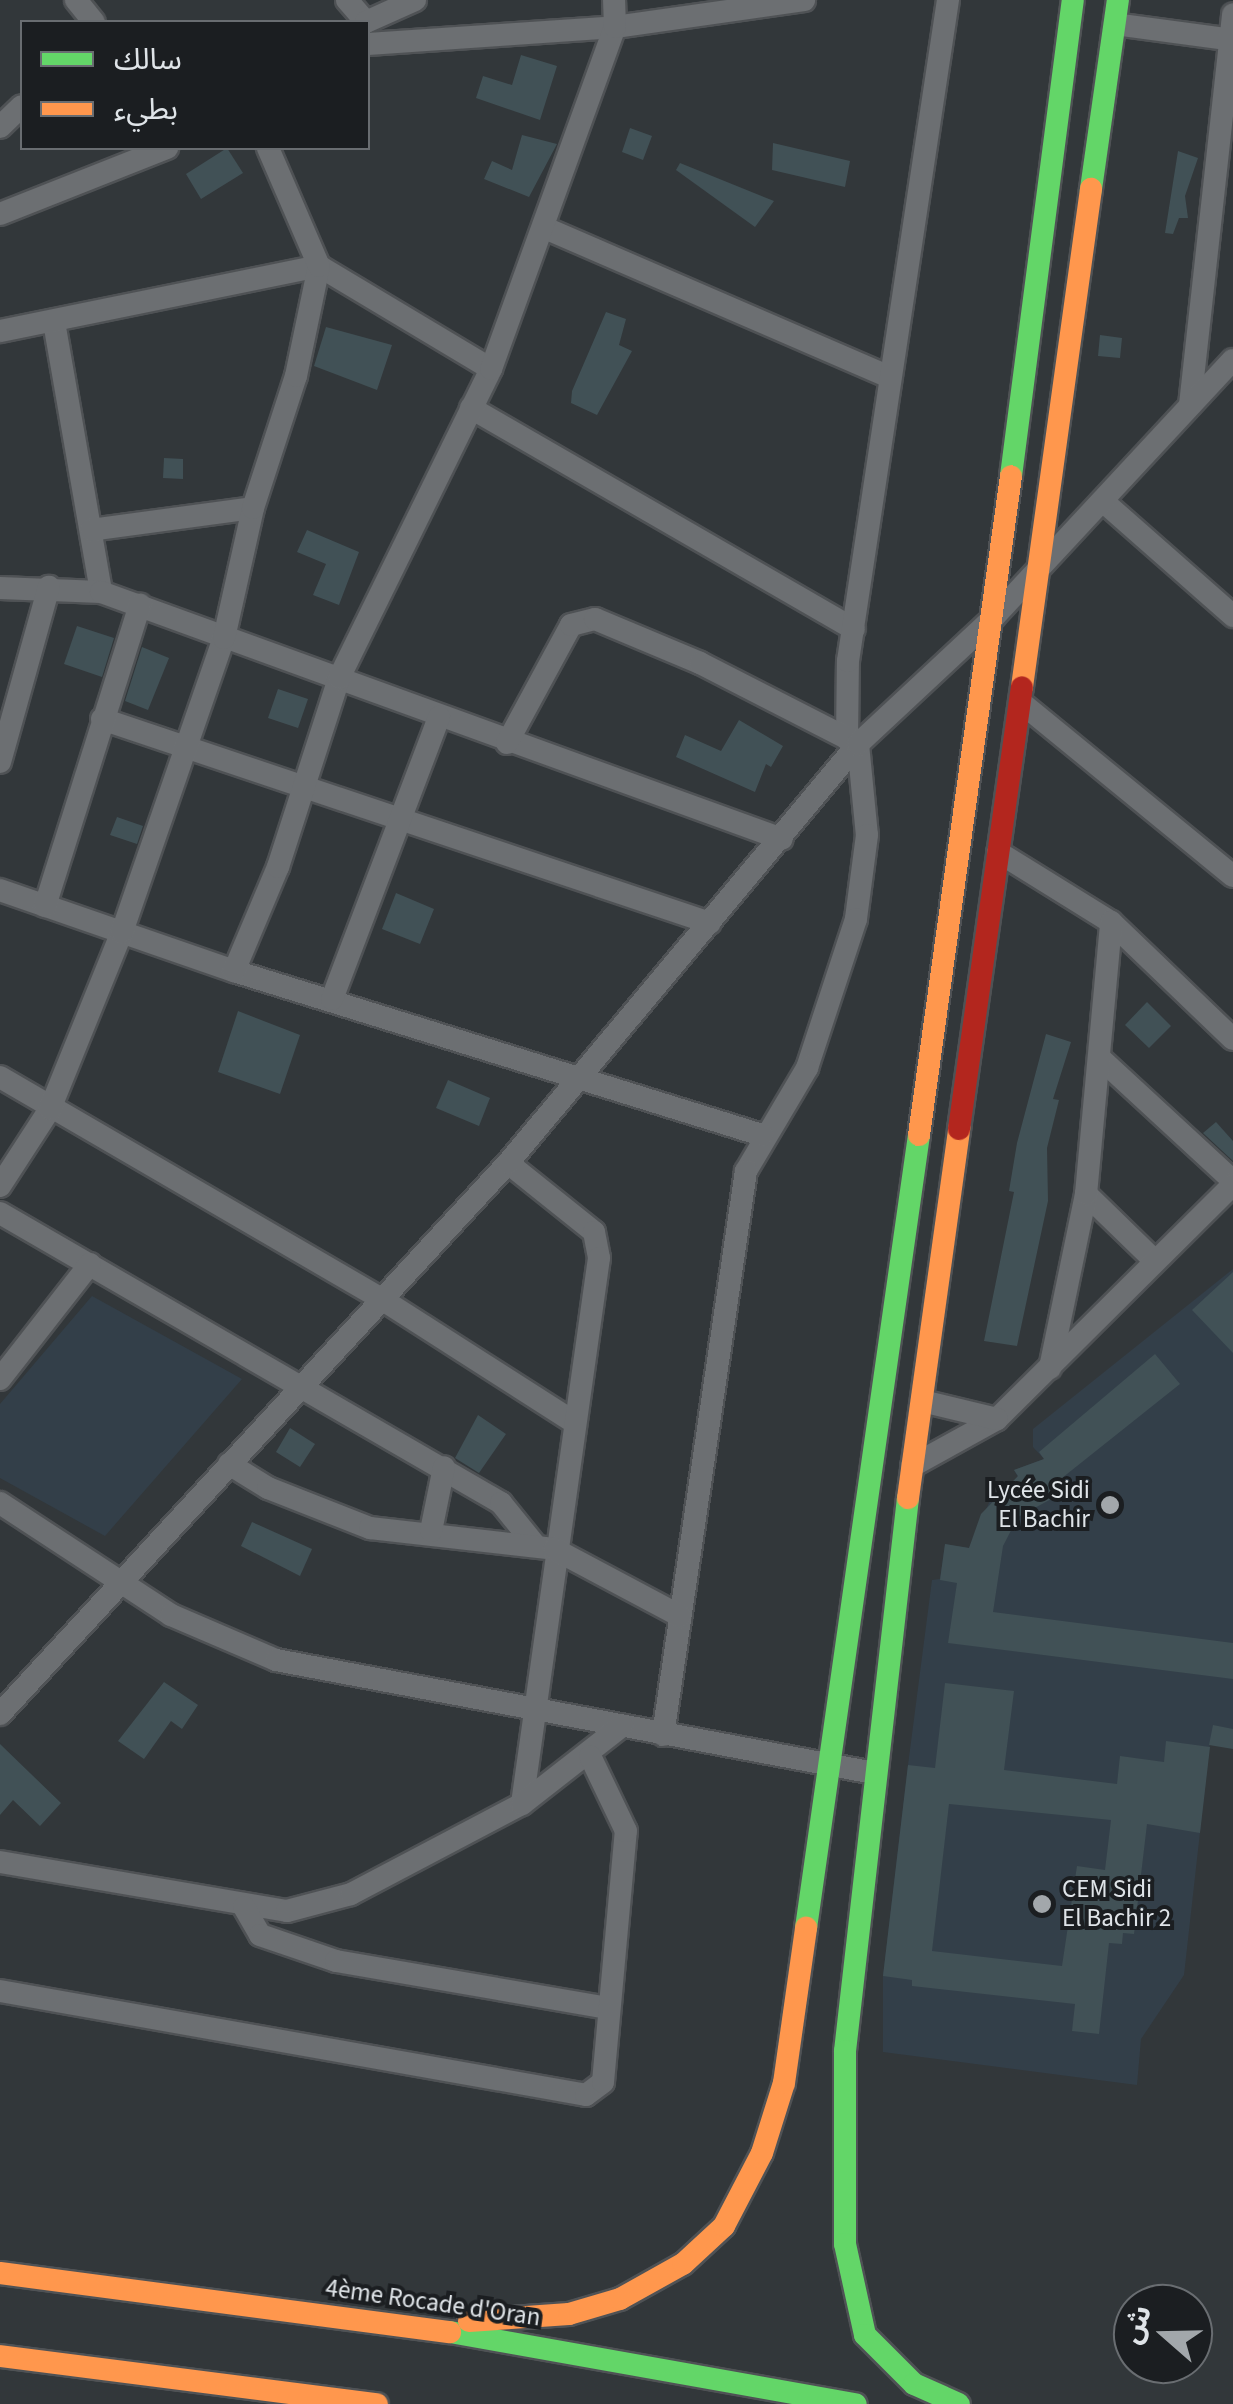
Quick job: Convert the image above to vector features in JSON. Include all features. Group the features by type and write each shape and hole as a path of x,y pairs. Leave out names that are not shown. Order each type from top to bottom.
{"main road":[{"path":"394,2324 570,2314 620,2299 683,2264 724,2226 762,2153 784,2083 993,618 1073,0"},
{"path":"960,2404 914,2384 866,2335 845,2244 845,2052 912,1466 998,852 1024,705 1034,570 1118,0"},
{"name":"4ème Rocade d'Oran","path":"0,2273 530,2342 856,2404"},
{"path":"0,2356 377,2404"}],"street":[{"path":"76,0 92,20"},
{"path":"347,0 364,20"},
{"path":"370,20 414,0"},
{"path":"234,970 304,786 339,678 491,369 546,228 615,27 614,0"},
{"path":"370,43 615,27 804,0"},
{"path":"663,1735 740,1195 762,1135 807,1068 856,920 867,834 844,694 948,0"},
{"path":"1190,405 1233,14"},
{"path":"1115,24 1232,39"},
{"path":"0,127 20,108"},
{"path":"0,214 162,150"},
{"path":"269,150 319,266 491,369"},
{"path":"546,228 890,377"},
{"path":"0,331 319,266"},
{"path":"0,1186 50,1109 122,932 224,638 253,508 276,452 319,266"},
{"path":"54,322 101,592"},
{"path":"0,1714 508,1164 782,839 853,742 993,618 1034,570 1105,503 1232,362"},
{"path":"471,408 854,629"},
{"path":"1105,503 1233,616"},
{"path":"91,530 253,508"},
{"path":"0,762 50,586"},
{"path":"0,588 50,586 101,592 507,743 782,839"},
{"path":"45,906 140,605"},
{"path":"507,743 571,625 582,620 700,662 853,742"},
{"path":"1024,705 1233,876"},
{"path":"332,999 439,716"},
{"path":"102,719 710,923"},
{"path":"998,852 1111,922 1228,1024"},
{"path":"0,890 234,970 762,1135"},
{"path":"1050,1368 1086,1194 1102,1060 1111,922"},
{"path":"912,1466 997,1419 1233,1183 1102,1060"},
{"path":"0,1077 383,1300 572,1421"},
{"path":"508,1164 594,1232 599,1258 572,1421 544,1547 537,1708 522,1804"},
{"path":"1086,1194 1155,1261"},
{"path":"0,1212 501,1503 544,1547"},
{"path":"0,1379 90,1264"},
{"path":"922,1401 997,1419"},
{"path":"230,1464 285,1495 370,1528 431,1530 544,1547 680,1616"},
{"path":"431,1530 444,1468"},
{"path":"0,1503 171,1615 276,1660 874,1772"},
{"path":"0,1862 286,1912 352,1894 522,1804 590,1756 622,1726"},
{"path":"0,1991 586,2095 603,2082 626,1831 590,1756"},
{"path":"244,1906 260,1935 336,1961 607,2008"}],"shaded area":[{"path":"1233,1269 1233,1746 1210,1743 1184,1975 1141,2039 1137,2085 883,2052 883,1976 908,1765 932,1580 940,1579 945,1544 969,1548 992,1496 1019,1479 1014,1470 1044,1459 1033,1447 1033,1429"},
{"path":"92,1296 242,1379 105,1536 0,1478 0,1404"}],"building":[{"path":"521,55 557,66 540,120 476,98 483,76 512,85"},
{"path":"630,128 652,136 643,160 622,152"},
{"path":"522,135 557,144 529,197 484,179 492,161 512,170"},
{"path":"773,143 850,161 845,187 772,170"},
{"path":"224,150 228,150 243,173 201,199 186,174"},
{"path":"1178,151 1198,158 1185,196 1188,218 1179,218 1173,234 1165,233"},
{"path":"680,163 774,201 755,227 676,170"},
{"path":"606,312 626,319 619,345 632,351 597,415 571,403 572,391"},
{"path":"326,327 392,345 377,390 314,366"},
{"path":"1100,335 1122,338 1120,358 1098,356"},
{"path":"164,458 183,459 183,479 163,478"},
{"path":"307,530 359,552 339,605 313,595 326,564 297,552"},
{"path":"77,626 114,638 102,677 64,664"},
{"path":"142,647 169,658 148,710 125,701"},
{"path":"278,689 308,699 298,728 268,718"},
{"path":"739,720 783,746 771,767 766,764 755,792 676,757 685,735 721,751"},
{"path":"117,817 143,826 137,844 110,835"},
{"path":"396,893 434,909 420,944 382,929"},
{"path":"1147,1002 1171,1026 1149,1048 1125,1025"},
{"path":"238,1011 300,1035 280,1094 218,1072"},
{"path":"1046,1034 1071,1042 1053,1099 1059,1100 1047,1148 1048,1201 1017,1346 984,1341 1014,1192 1009,1191 1017,1143"},
{"path":"448,1080 490,1098 479,1126 436,1108"},
{"path":"1216,1122 1233,1141 1233,1161 1203,1133"},
{"path":"1233,1272 1233,1353 1192,1310"},
{"path":"1155,1354 1180,1384 1062,1478 1055,1497 1018,1517 1003,1546 993,1612 1233,1643 1233,1679 948,1643 957,1583 940,1580 945,1544 969,1548 981,1514 1018,1476 1014,1470 1044,1459 1039,1452"},
{"path":"478,1415 506,1434 479,1473 455,1458"},
{"path":"290,1428 315,1444 300,1467 276,1452"},
{"path":"252,1522 312,1549 300,1576 241,1546"},
{"path":"164,1682 198,1705 182,1729 171,1721 144,1759 118,1741"},
{"path":"945,1683 1014,1691 1004,1770 1117,1784 1120,1756 1164,1762 1166,1741 1210,1747 1200,1833 1147,1824 1134,1934 1123,1933 1122,1944 1109,1943 1099,2034 1072,2031 1075,2004 912,1986 912,1980 883,1976 908,1765 935,1768","holes":["949,1804 1111,1820 1105,1870 1077,1866 1062,1966 932,1951"]},
{"path":"1213,1725 1233,1729 1233,1749 1209,1745"},
{"path":"0,1744 61,1803 40,1826 13,1800 0,1815"}],"traffic: fast":[{"path":"1011,476 1073,0"},
{"path":"1091,189 1118,0"},
{"path":"806,1928 919,1135"},
{"path":"908,1498 845,2051 845,2244 865,2335 914,2384 959,2404"},
{"path":"450,2332 856,2404"}],"traffic: slow":[{"path":"1022,687 1091,189"},
{"path":"919,1135 1011,476"},
{"path":"908,1498 959,1129"},
{"path":"469,2321 569,2314 620,2299 683,2264 724,2226 762,2153 784,2083 806,1928"},
{"path":"0,2273 450,2332"},
{"path":"0,2356 377,2404"}],"traffic: jam":[{"path":"959,1129 1022,687"}],"place":[{"name":"Lycée Sidi El Bachir","path":"1110,1505"},
{"name":"CEM Sidi El Bachir 2","path":"1042,1904"}]}
